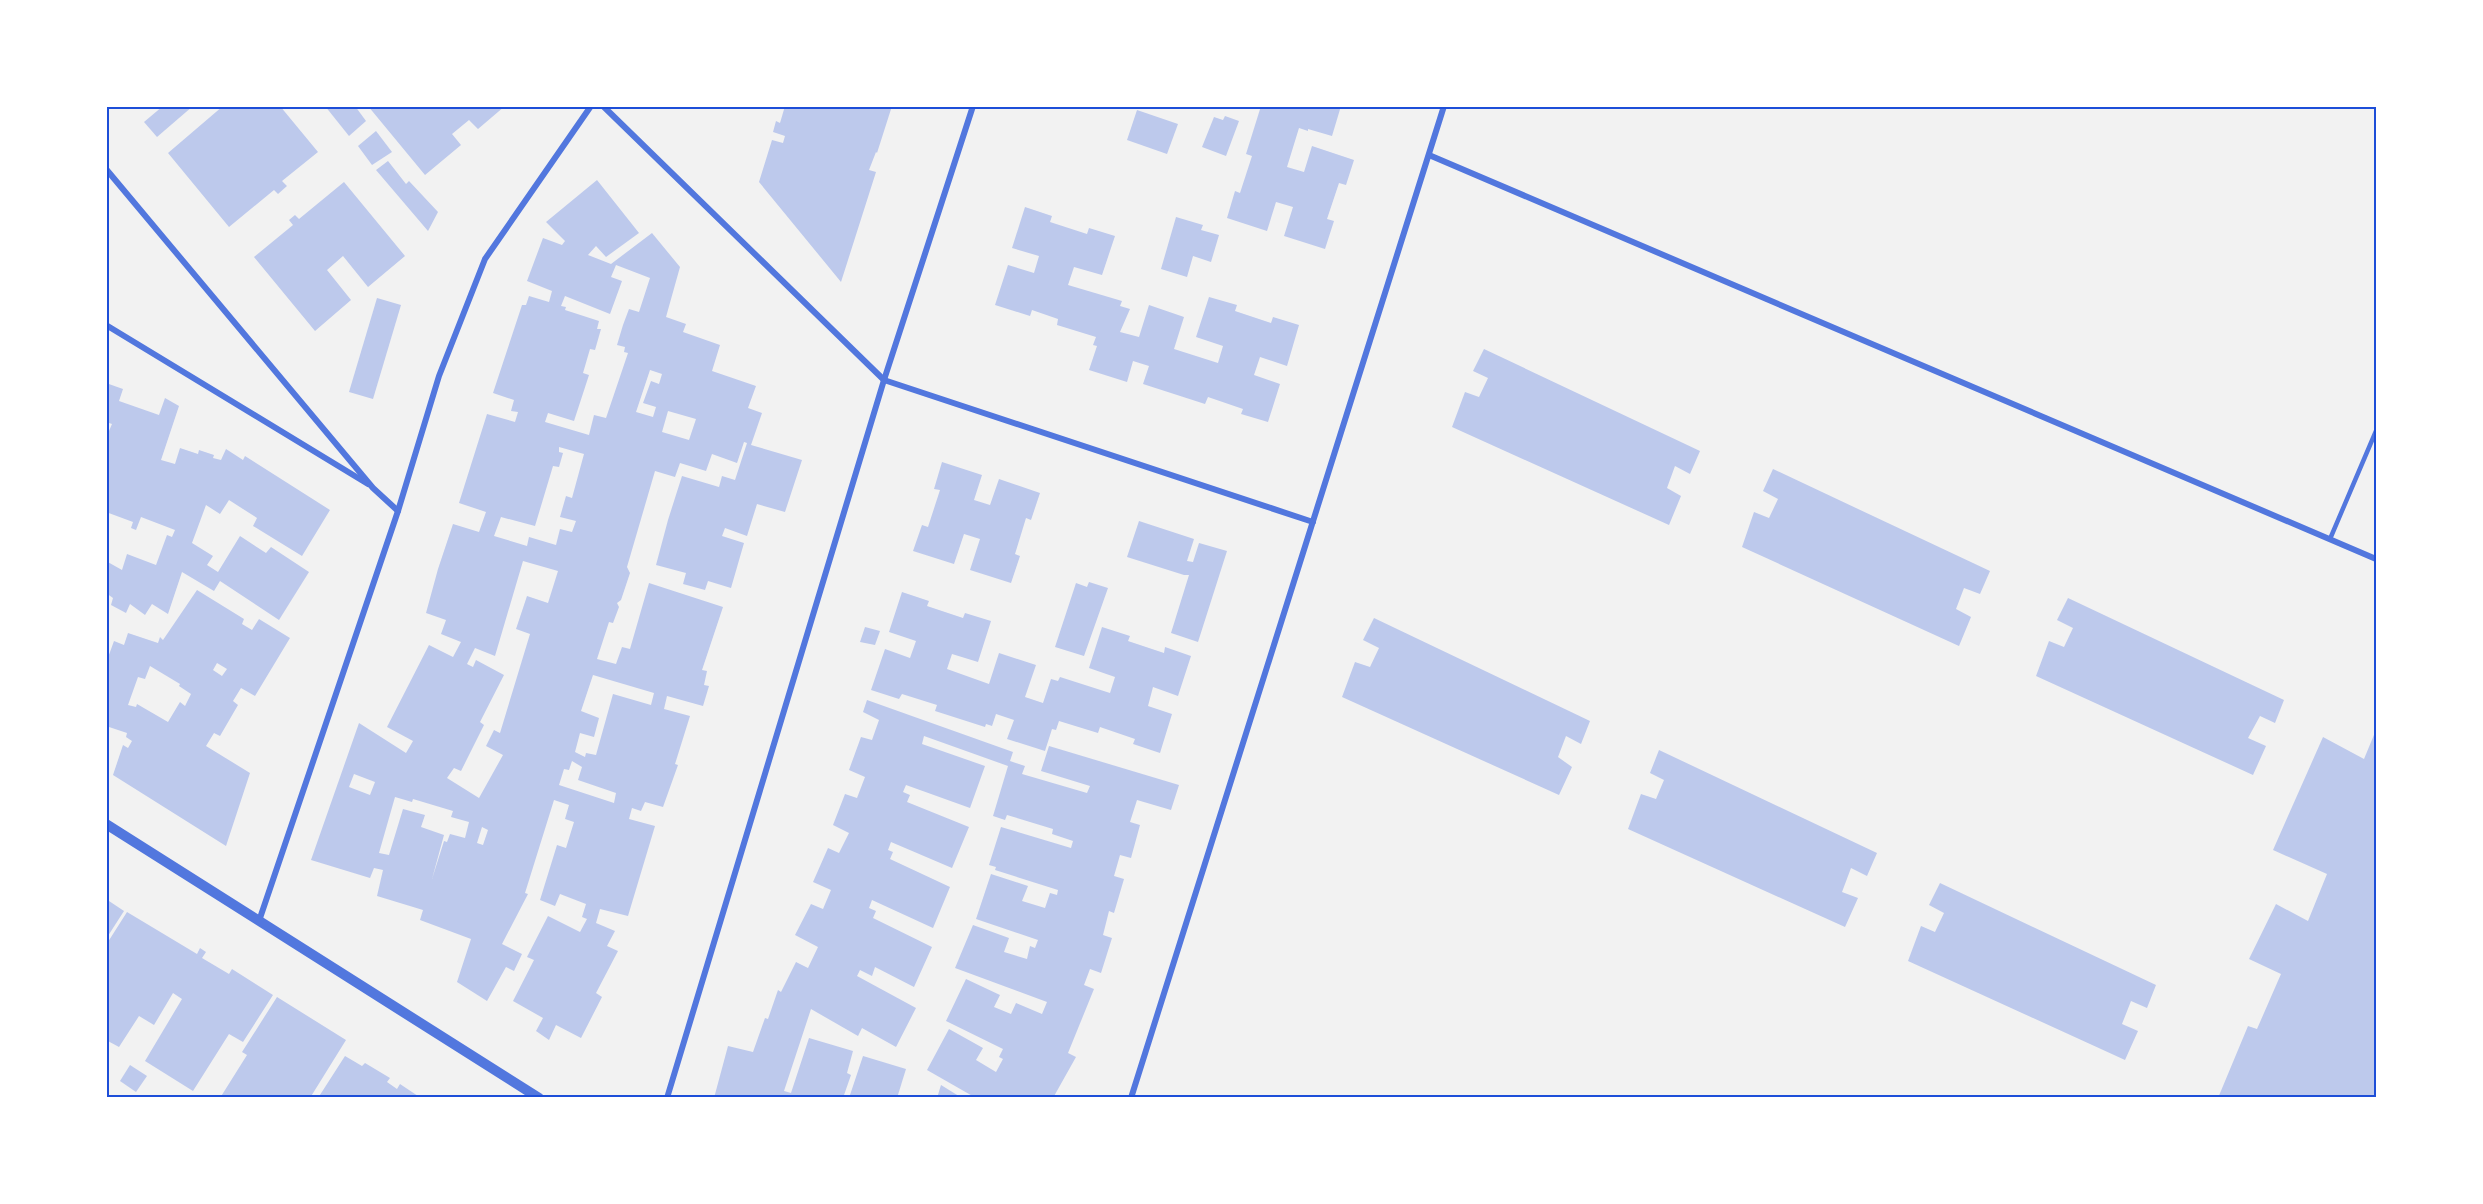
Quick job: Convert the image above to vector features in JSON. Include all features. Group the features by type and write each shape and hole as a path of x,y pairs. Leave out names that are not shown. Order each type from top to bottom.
{"street":[{"path":"259,921 398,511 439,376 485,259 591,106"},
{"path":"603,106 884,380 1313,522"},
{"path":"667,1098 884,380 973,106"},
{"path":"1131,1098 1444,106"},
{"path":"1429,155 2376,559"},
{"path":"106,169 373,488 398,511"},
{"path":"106,325 373,488"},
{"path":"106,824 539,1098"}],"lane":[{"path":"2330,539 2376,431"}],"building":[{"path":"163,106 193,106 157,137 144,122"},
{"path":"223,106 280,106 318,152 282,181 287,186 278,194 274,190 229,227 168,153"},
{"path":"325,106 355,106 366,121 349,136"},
{"path":"368,106 505,106 478,129 469,120 452,134 461,145 425,175"},
{"path":"785,106 892,106 869,170 876,172 841,282 759,182 772,140 783,143 785,136 773,132 776,121 780,123"},
{"path":"1261,106 1341,106 1332,136 1299,128 1287,167 1304,172 1312,146 1354,160 1346,185 1339,183 1327,219 1334,221 1325,249 1284,236 1293,207 1276,202 1267,231 1227,218 1235,191 1240,193 1252,156 1246,154"},
{"path":"1137,110 1178,124 1167,154 1127,140"},
{"path":"1225,116 1239,121 1226,156 1202,147 1214,117 1223,120"},
{"path":"376,131 392,152 372,165 358,146"},
{"path":"388,161 406,184 409,181 438,212 428,231 376,170"},
{"path":"597,180 639,233 606,257 596,246 588,255 611,264 652,233 680,267 666,317 686,324 683,332 720,345 712,371 756,386 748,408 762,413 751,445 802,460 785,512 757,504 747,536 725,528 722,536 744,543 731,588 708,581 705,590 683,584 686,573 656,565 668,520 682,476 719,487 722,476 735,480 747,443 744,442 737,463 712,454 706,471 680,463 675,477 655,471 627,567 630,573 621,600 617,603 619,607 613,623 609,622 597,659 616,664 622,647 630,649 649,583 723,607 702,670 707,671 704,685 709,686 703,706 667,696 664,709 690,716 675,764 678,765 663,807 645,802 641,811 632,808 629,819 655,826 628,916 600,909 596,923 615,931 607,946 618,951 596,993 602,997 581,1038 556,1025 549,1040 536,1031 543,1018 513,1001 534,960 527,957 548,916 580,932 587,919 582,917 586,904 560,894 555,906 540,900 557,845 566,848 574,822 565,819 569,805 554,800 525,893 528,894 502,944 522,954 514,971 506,967 487,1001 457,982 471,939 420,920 423,910 377,896 383,870 374,868 370,878 311,860 359,723 406,753 413,741 387,727 429,645 453,657 461,642 441,634 446,620 426,613 453,524 479,532 486,512 459,503 487,414 515,422 518,412 511,411 514,400 493,393 522,305 526,305 529,296 549,302 552,291 527,281 543,238 562,245 565,241 546,222","holes":["616,265 650,278 639,312 629,309 623,325 617,345 625,347 624,352 628,353 606,418 594,415 589,435 545,422 548,413 574,421 589,375 583,373 590,349 595,350 601,329 597,329 599,321 565,310 566,307 561,306 565,296 610,314 622,281 611,277","650,370 662,374 659,384 651,381 643,403 656,407 653,417 636,412","668,411 696,419 689,440 662,432","559,447 584,454 572,498 566,496 560,517 576,521 572,532 560,529 556,545 529,537 527,546 494,536 501,517 535,526 553,466 559,467 563,453 559,452","523,561 558,571 548,603 527,596 516,629 530,634 500,733 494,730 486,746 503,755 479,798 447,778 454,768 461,771 484,725 480,722 504,675 476,660 473,667 467,664 475,648 495,656","593,675 654,693 651,705 613,694 596,755 586,753 585,757 575,752 580,733 594,737 599,718 581,711","572,761 582,767 578,780 616,793 614,803 559,785 564,769 569,770","354,774 375,782 370,795 349,787","395,797 412,802 413,799 453,811 451,817 469,822 465,838 450,834 447,842 444,841 432,879 444,835 421,827 425,815 403,809 389,855 379,853","482,827 488,830 483,845 477,843"]},
{"path":"344,182 405,256 368,287 343,256 327,270 351,300 315,331 254,257 293,225 289,220 295,215 299,219"},
{"path":"1025,207 1052,216 1050,222 1087,234 1089,228 1115,236 1102,275 1074,267 1068,285 1122,301 1120,306 1130,309 1120,332 1139,337 1149,305 1184,317 1174,349 1218,363 1223,346 1196,337 1209,297 1237,305 1235,311 1271,323 1273,317 1299,325 1287,366 1260,357 1254,375 1280,384 1268,422 1241,414 1243,409 1208,397 1205,404 1143,384 1149,366 1133,361 1127,382 1089,370 1097,346 1093,345 1096,337 1057,325 1058,319 1032,310 1030,316 995,305 1008,265 1034,273 1039,256 1012,248"},
{"path":"1176,217 1203,225 1201,230 1219,235 1211,262 1193,256 1187,277 1161,269"},
{"path":"377,298 401,305 373,399 349,392"},
{"path":"1484,349 1700,451 1690,474 1675,466 1667,488 1681,496 1669,525 1452,427 1465,392 1479,397 1488,378 1473,371"},
{"path":"106,383 123,389 119,401 159,415 165,398 179,406 161,460 175,464 180,448 198,454 199,450 221,460 226,449 243,460 245,456 330,510 302,556 253,526 257,518 229,500 220,514 206,505 192,543 213,556 207,565 218,572 240,536 266,553 271,547 309,572 279,620 220,581 214,591 182,572 168,614 152,604 145,615 130,604 126,613 111,605 113,598 106,593 106,561 122,570 127,554 156,565 167,535 172,537 175,530 141,517 136,530 131,528 133,522 106,512 106,438 112,424 106,422"},
{"path":"942,462 982,475 974,500 990,505 999,479 1040,493 1031,520 1026,518 1015,554 1020,556 1011,583 970,570 980,539 964,534 954,564 913,551 922,525 928,527 940,490 934,489"},
{"path":"1773,469 1990,571 1980,594 1964,588 1956,609 1971,617 1959,646 1742,547 1754,512 1769,518 1778,499 1763,491"},
{"path":"1139,521 1194,539 1187,561 1193,562 1199,543 1227,551 1198,642 1171,633 1189,575 1127,557"},
{"path":"1089,582 1108,588 1084,656 1055,647 1076,583 1087,587"},
{"path":"197,590 244,619 242,624 252,630 259,619 290,638 255,696 241,688 233,701 238,705 220,736 214,733 206,746 250,773 226,846 113,775 123,745 128,748 132,741 126,737 127,733 106,726 106,663 114,641 124,645 128,633 158,643 160,637 163,640","holes":["217,663 227,669 222,676 213,670","150,666 180,684 179,686 191,694 185,706 180,702 168,722 137,704 136,707 128,705 138,677 145,679"]},
{"path":"902,592 929,601 927,606 963,618 965,613 991,621 978,662 952,654 947,669 989,684 999,653 1036,665 1025,697 1043,703 1051,679 1058,681 1060,677 1110,693 1115,677 1089,668 1102,627 1130,636 1128,641 1164,653 1165,647 1191,656 1178,696 1153,687 1148,706 1172,714 1160,753 1133,744 1135,739 1100,727 1098,733 1059,721 1056,730 1052,729 1045,751 1007,739 1014,720 996,714 992,726 986,724 985,727 935,711 937,705 902,694 899,699 871,690 885,649 910,658 916,641 889,632"},
{"path":"2068,598 2284,700 2275,723 2260,716 2248,738 2266,746 2253,775 2036,676 2049,641 2064,647 2073,628 2057,620"},
{"path":"1374,618 1590,721 1581,744 1566,736 1558,757 1572,767 1559,795 1342,697 1355,662 1370,667 1379,648 1363,640"},
{"path":"865,627 880,631 875,645 860,642"},
{"path":"867,700 1013,752 1010,761 1025,766 1022,774 1087,793 1090,786 1041,771 1049,746 1179,785 1171,810 1137,800 1130,822 1140,825 1131,858 1120,855 1114,876 1124,879 1114,913 1109,911 1103,935 1112,938 1101,973 1090,969 1084,985 1094,989 1068,1053 1076,1057 1053,1098 976,1098 927,1070 949,1029 983,1048 976,1060 996,1072 1003,1059 999,1057 1003,1049 946,1021 966,979 1000,995 994,1007 1011,1014 1016,1003 1042,1014 1047,1002 955,968 973,925 1009,938 1004,952 1027,959 1030,946 1035,948 1038,940 976,919 991,874 1028,886 1022,901 1045,908 1050,893 1057,895 1058,890 995,870 996,867 989,865 1001,827 1071,848 1073,841 1052,834 1053,829 1007,815 1005,820 993,816 1008,766 924,736 922,744 985,766 970,808 906,785 903,792 910,795 907,802 969,827 952,868 891,842 888,850 893,852 890,859 950,887 933,928 872,900 869,908 876,911 873,918 932,947 914,987 875,967 872,976 860,970 857,976 916,1008 896,1047 862,1028 858,1036 811,1009 784,1091 791,1093 809,1038 853,1051 847,1073 851,1075 843,1098 714,1098 728,1046 753,1052 778,990 781,992 796,962 808,968 818,947 795,935 811,904 823,909 831,890 813,882 828,848 839,853 849,833 833,825 845,794 857,798 865,777 849,770 861,737 872,740 879,720 863,712"},
{"path":"2376,730 2376,1098 2218,1098 2248,1026 2257,1029 2281,974 2249,959 2276,904 2308,921 2327,874 2273,850 2323,737 2364,759"},
{"path":"1659,750 1877,853 1867,876 1851,868 1842,892 1858,898 1845,927 1628,829 1641,794 1656,799 1664,780 1650,773"},
{"path":"1940,883 2156,985 2147,1008 2131,1001 2122,1024 2138,1031 2125,1060 1908,961 1921,926 1935,932 1944,913 1929,905"},
{"path":"106,899 124,911 106,939"},
{"path":"127,912 197,954 200,948 206,952 202,958 229,974 232,969 273,995 243,1042 229,1034 193,1091 145,1061 182,999 173,993 154,1025 139,1016 119,1047 106,1040 106,945"},
{"path":"277,997 346,1040 310,1098 220,1098 247,1055 242,1052"},
{"path":"345,1056 362,1066 365,1063 390,1078 387,1082 397,1089 400,1084 421,1098 318,1098"},
{"path":"863,1056 906,1069 897,1098 849,1098"},
{"path":"130,1065 147,1076 136,1092 120,1081"},
{"path":"941,1085 962,1098 937,1098"}]}
